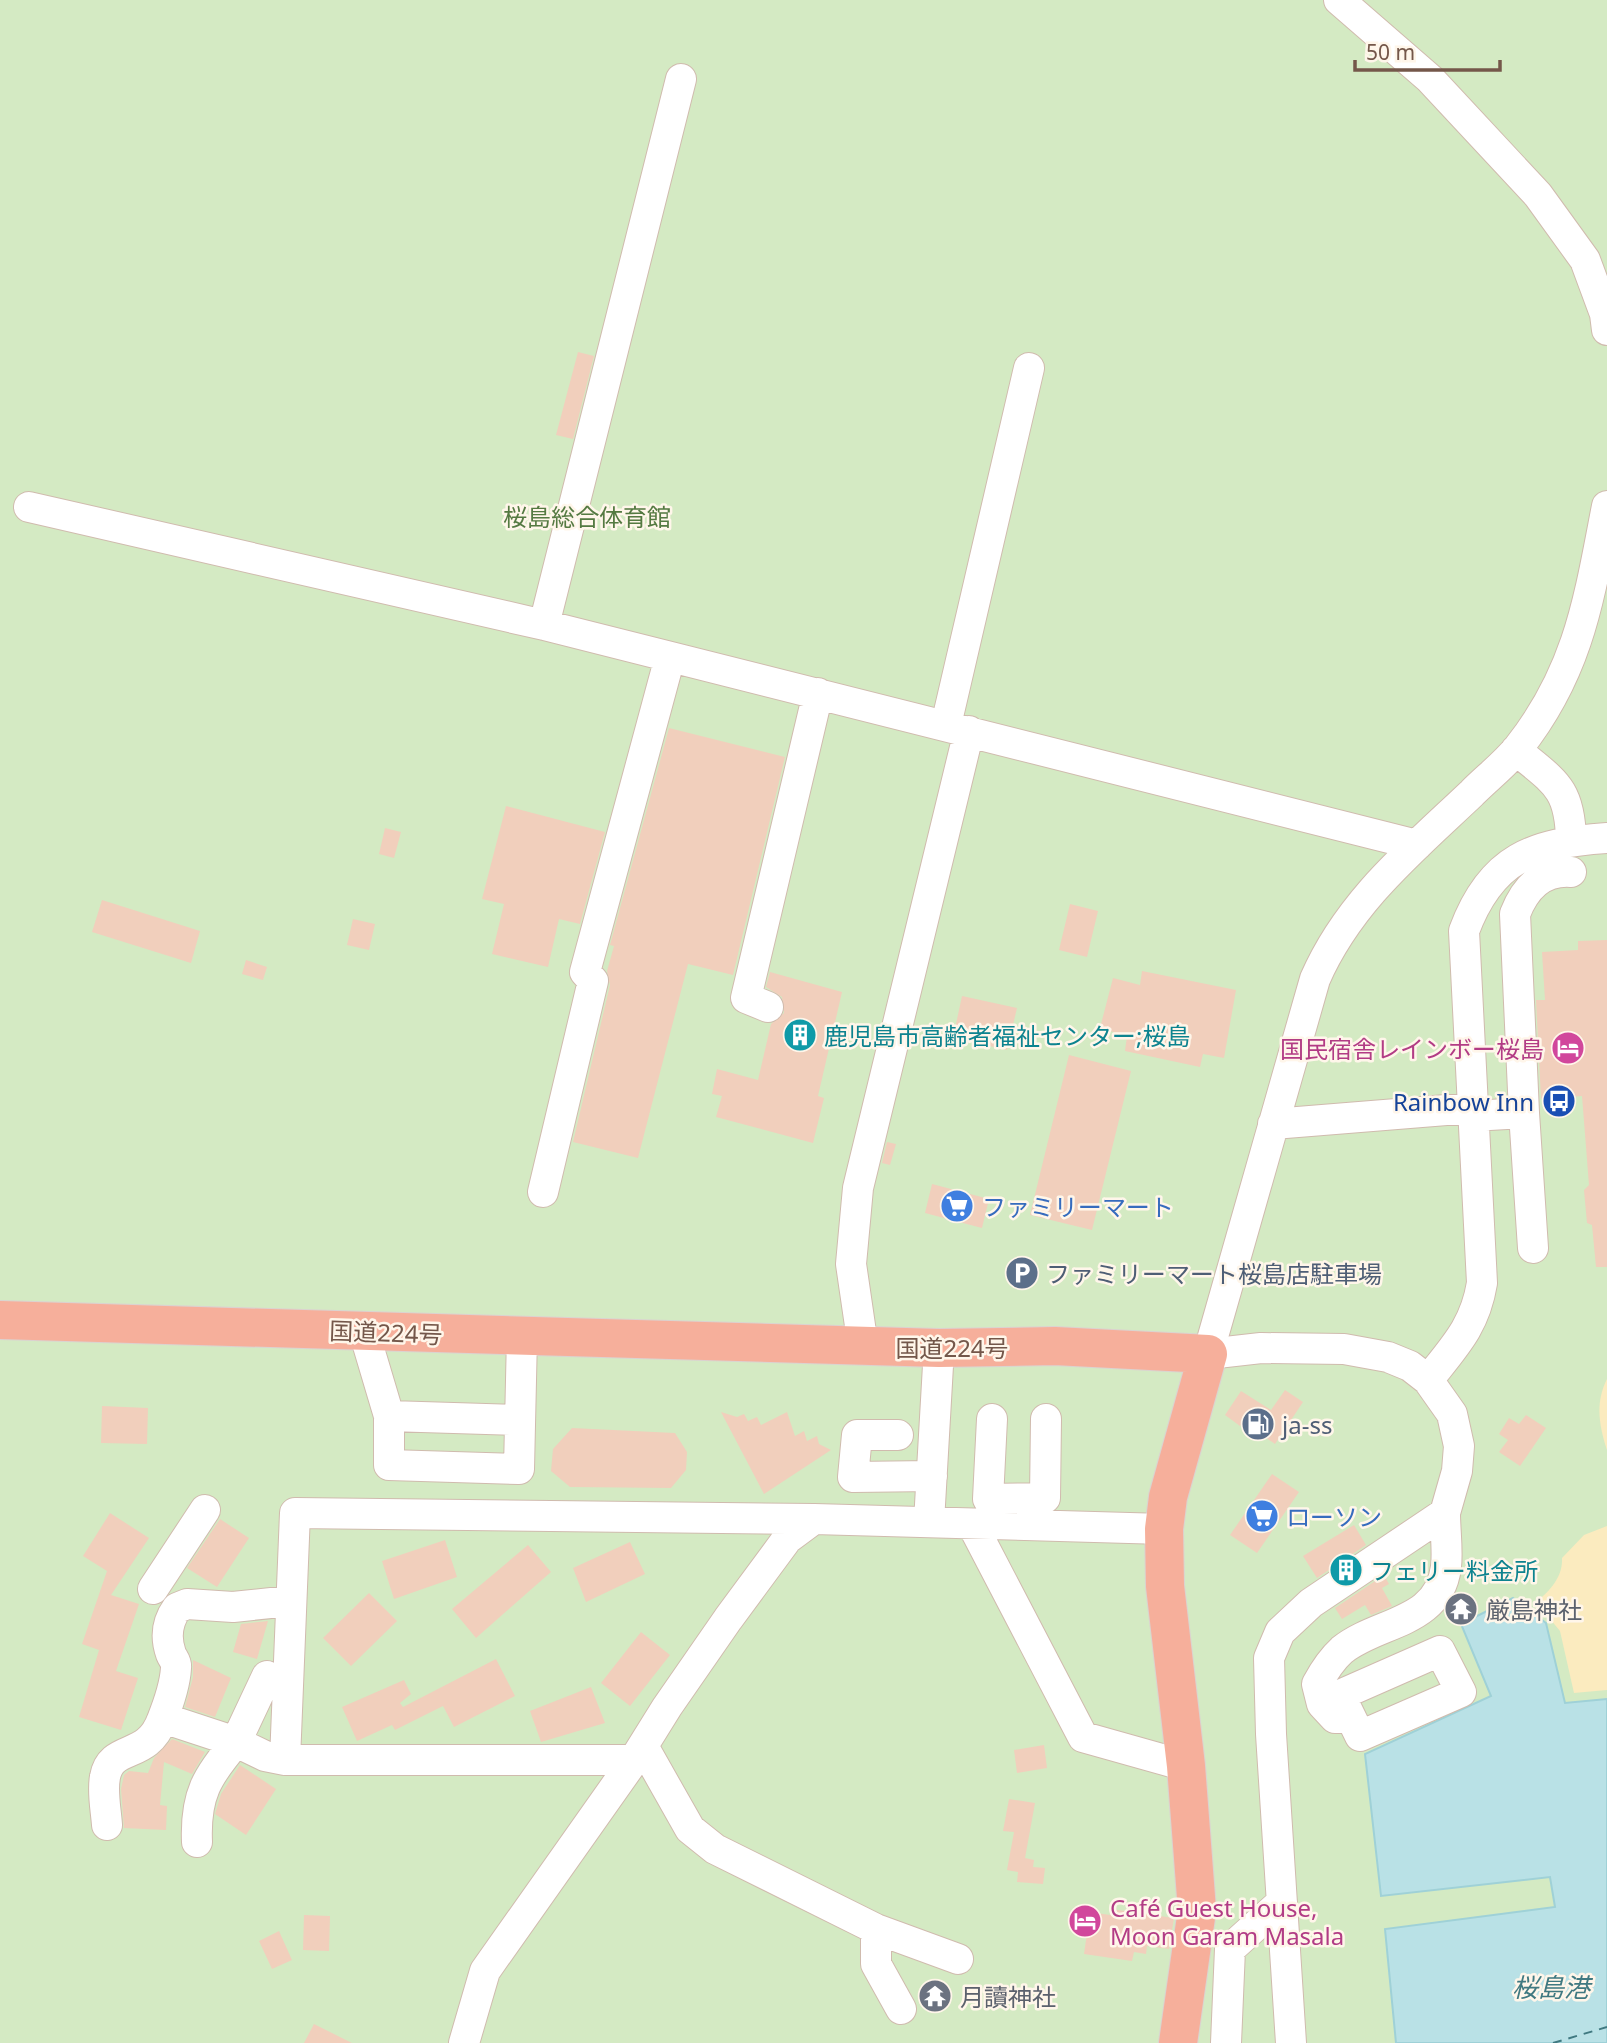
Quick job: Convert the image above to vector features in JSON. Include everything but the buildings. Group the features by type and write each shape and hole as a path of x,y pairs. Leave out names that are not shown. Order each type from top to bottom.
{"highway":[{"name":"国道224号","path":"0,1320 939,1348 1055,1346 1208,1354"},
{"path":"1178,2043 1196,1910 1186,1766 1165,1586 1164,1530 1168,1497 1208,1354"}],"street":[{"path":"1339,0 1430,79 1538,195 1586,260 1605,314 1607,330"},
{"path":"544,625 681,79"},
{"path":"863,1346 851,1264 858,1188 957,728 1029,368"},
{"path":"1351,1717 1335,1718 1322,1704 1317,1684 1326,1667 1344,1649 1418,1615 1436,1596 1446,1569 1445,1513 1457,1471 1459,1446 1452,1414 1428,1380 1410,1366 1366,1351 1261,1348 1208,1354 1315,979 1329,947 1383,876 1516,750 1545,711 1567,671 1582,628 1607,506"},
{"path":"29,507 544,625 1417,845"},
{"path":"543,1192 593,981 584,972 670,657"},
{"path":"768,1007 746,998 818,694"},
{"path":"1516,750 1562,791 1568,803 1571,840"},
{"path":"1428,1380 1465,1333 1478,1309 1482,1283 1464,931 1475,902 1496,875 1516,859 1571,840 1607,838"},
{"path":"1533,1248 1515,914 1529,887 1543,876 1559,871 1572,872"},
{"path":"1273,1124 1472,1112 1524,1113"},
{"path":"364,1332 389,1416 389,1465 519,1469 522,1336"},
{"path":"929,1522 939,1348"},
{"path":"389,1416 519,1420"},
{"path":"992,1419 988,1499 1045,1498 1046,1419"},
{"path":"898,1435 857,1435 853,1477 932,1476"},
{"path":"187,1604 155,1585 205,1510"},
{"path":"285,1760 295,1513 814,1519 1164,1530"},
{"path":"1291,2043 1269,1658 1280,1632 1311,1603 1445,1513"},
{"path":"464,2043 485,1971 787,1538 814,1519"},
{"path":"972,1524 1083,1737 1186,1766"},
{"path":"107,1825 104,1778 109,1764 117,1756 143,1748 157,1733 163,1718 177,1664 168,1642 168,1626 177,1608 187,1604 233,1607 290,1601"},
{"path":"197,1842 197,1808 205,1784 215,1766 236,1742 267,1676"},
{"path":"163,1718 236,1742 265,1756 285,1760 639,1753"},
{"path":"639,1753 690,1829 715,1849 876,1930 958,1959"},
{"path":"1226,2043 1230,1949 1282,1902"},
{"path":"876,1930 877,1964 901,2009"}],"green space":[{"name":"桜島総合体育館","path":"0,0 1607,0 1607,2043 0,2043"}],"sand":[{"path":"1607,1379 1607,1450 1602,1432 1600,1405"},
{"path":"1607,1526 1607,1690 1574,1693 1560,1631 1536,1602 1555,1583 1562,1558 1584,1535"}],"water":[{"name":"桜島港","path":"1513,1598 1546,1623 1565,1703 1607,1699 1607,2043 1396,2043 1385,1929 1555,1907 1550,1877 1381,1896 1365,1754 1491,1696 1461,1624"}],"ferry route":[{"path":"1553,2043 1607,2027"}],"place":[{"name":"鹿児島市高齢者福祉センター;桜島","path":"800,1035"},
{"name":"国民宿舎レインボー桜島","path":"1568,1048"},
{"name":"Rainbow Inn","path":"1559,1101"},
{"name":"ファミリーマート","path":"957,1206"},
{"name":"ファミリーマート桜島店駐車場","path":"1022,1273"},
{"name":"ja-ss","path":"1258,1424"},
{"name":"ローソン","path":"1262,1516"},
{"name":"フェリー料金所","path":"1346,1570"},
{"name":"厳島神社","path":"1461,1609"},
{"name":"Café Guest House, Moon Garam Masala","path":"1085,1921"},
{"name":"月讀神社","path":"935,1996"}]}
